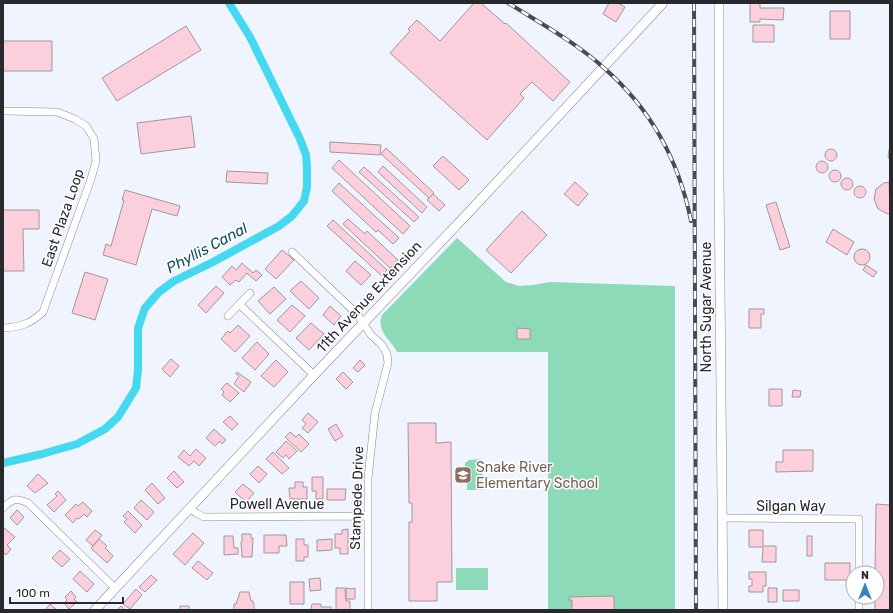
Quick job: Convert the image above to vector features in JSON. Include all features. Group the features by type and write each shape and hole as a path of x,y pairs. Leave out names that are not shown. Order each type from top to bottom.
{"street":[{"name":"11th Avenue Extension","path":"95,610 663,3"},
{"name":"North Sugar Avenue","path":"719,3 719,192 723,610"},
{"name":"East Plaza Loop","path":"3,111 57,112 75,118 86,126 94,140 96,161 78,218 43,312 34,320 25,325 3,328"},
{"name":"Stampede Drive","path":"292,252 357,314 371,335 382,346 387,354 388,363 375,413 368,478 368,610"},
{"path":"228,316 250,293"},
{"path":"239,304 314,375"},
{"path":"3,508 10,500 16,499 28,503 115,588"},
{"name":"Powell Avenue","path":"189,508 196,514 204,517 368,516"},
{"name":"Silgan Way","path":"723,518 859,519 859,565"}],"green space":[{"path":"457,238 506,282 519,286 550,282 675,286 675,610 548,610 548,352 397,352 382,330 382,315"},
{"path":"482,459 483,490 467,490 467,477 464,476 465,463 469,460"},
{"path":"456,568 488,568 488,590 456,590"}],"building":[{"path":"474,3 481,3 505,24 506,23 570,82 553,101 532,82 520,94 524,98 487,140 390,53 410,31 408,29 417,20 440,41"},
{"path":"609,3 618,3 625,7 616,22 603,14"},
{"path":"750,3 760,3 760,8 784,8 783,20 760,19 760,22 750,22"},
{"path":"830,11 850,11 850,39 830,39"},
{"path":"753,25 774,25 774,42 753,42"},
{"path":"186,26 201,50 117,101 102,78"},
{"path":"3,41 52,41 52,71 3,71"},
{"path":"191,116 195,147 141,154 137,123"},
{"path":"330,142 381,145 380,155 330,152"},
{"path":"890,145 890,161 888,156"},
{"path":"386,148 434,193 429,198 381,154"},
{"path":"831,149 835,151 837,155 835,159 831,161 827,159 825,155 827,151"},
{"path":"443,156 469,180 459,190 433,166"},
{"path":"339,160 410,226 403,234 332,168"},
{"path":"820,161 824,161 828,167 824,173 820,173 816,169 816,165"},
{"path":"383,166 427,207 422,213 378,172"},
{"path":"364,167 419,217 414,222 359,172"},
{"path":"833,170 837,170 841,176 837,182 833,182 829,178 829,174"},
{"path":"227,171 268,173 267,184 226,182"},
{"path":"845,178 849,178 853,184 849,190 845,190 841,186 841,182"},
{"path":"575,182 588,194 578,206 564,194"},
{"path":"889,182 890,214 888,214 878,209 874,199 876,189 884,183"},
{"path":"339,183 399,238 393,244 378,230 376,232 332,191"},
{"path":"858,186 862,186 866,192 862,198 858,198 854,194 854,190"},
{"path":"125,190 180,206 177,216 152,209 136,265 103,255 106,244 111,246 124,200 122,200"},
{"path":"433,194 445,205 439,211 427,200"},
{"path":"776,202 790,247 780,250 766,205"},
{"path":"3,210 39,210 39,229 23,229 24,271 3,271"},
{"path":"522,211 547,235 511,273 486,250"},
{"path":"348,219 365,234 367,231 398,260 390,268 343,224"},
{"path":"333,220 387,270 382,276 327,226"},
{"path":"833,229 854,242 847,255 826,242"},
{"path":"862,249 869,254 870,257 865,264 862,265 855,260 854,257 859,250"},
{"path":"282,250 294,260 276,279 265,269"},
{"path":"355,261 371,275 361,285 346,271"},
{"path":"242,263 253,273 256,270 262,275 256,281 247,273 239,282 236,280 230,285 222,277 232,266 236,270"},
{"path":"866,265 877,272 873,277 863,270"},
{"path":"85,272 108,279 95,320 72,313"},
{"path":"301,281 319,298 309,309 290,291"},
{"path":"216,286 224,293 206,313 198,305"},
{"path":"274,287 286,299 270,314 258,301"},
{"path":"292,305 305,316 290,332 277,320"},
{"path":"330,306 341,316 334,325 323,315"},
{"path":"749,309 764,309 764,314 761,314 761,328 749,328"},
{"path":"311,323 324,334 309,350 296,338"},
{"path":"238,325 250,336 235,352 221,339 228,331 230,333"},
{"path":"517,328 530,329 530,339 517,339"},
{"path":"257,342 269,354 255,370 242,358"},
{"path":"171,359 179,366 170,377 162,369"},
{"path":"276,360 288,372 274,387 261,376"},
{"path":"360,360 365,365 358,372 353,368"},
{"path":"237,372 251,382 244,392 234,384 239,376 236,374"},
{"path":"343,372 353,382 346,389 336,379"},
{"path":"227,383 239,393 230,402 222,395 224,392 221,389"},
{"path":"769,389 782,389 782,406 769,406"},
{"path":"793,390 801,391 800,397 792,397"},
{"path":"308,413 318,422 308,433 302,428 306,424 302,420"},
{"path":"230,416 238,424 232,430 223,422"},
{"path":"408,423 436,423 436,443 451,442 452,582 437,582 437,601 409,601 409,522 412,522 412,503 409,503"},
{"path":"336,424 343,436 335,441 328,429"},
{"path":"214,429 226,440 222,444 220,441 215,446 206,438"},
{"path":"290,432 296,437 299,434 309,444 301,452 285,437"},
{"path":"286,441 297,451 289,459 286,455 283,458 276,452"},
{"path":"196,449 206,458 199,466 194,461 189,466 178,457 184,450 190,456"},
{"path":"783,450 813,450 813,471 776,472 776,462 783,462"},
{"path":"273,452 289,468 282,474 266,459"},
{"path":"258,466 267,474 259,483 250,474"},
{"path":"174,471 184,482 177,488 167,478"},
{"path":"38,474 48,483 35,493 27,486"},
{"path":"312,477 323,477 323,499 316,499 316,491 312,491"},
{"path":"295,482 303,482 303,487 307,487 307,499 290,499 289,488 295,488"},
{"path":"152,483 165,498 158,504 145,490"},
{"path":"243,484 254,493 246,502 235,492"},
{"path":"327,489 346,489 345,500 327,500"},
{"path":"58,491 66,500 54,512 47,505 57,496 55,494"},
{"path":"141,500 154,512 147,520 134,508"},
{"path":"83,502 92,511 87,517 84,514 79,519 77,518 73,523 65,515 76,504 78,506"},
{"path":"876,504 890,505 890,610 875,610 875,605 885,605 885,565 875,565"},
{"path":"17,510 24,517 17,525 10,518"},
{"path":"128,511 142,525 135,533 124,522 127,519 123,516"},
{"path":"3,527 15,537 7,545 11,549 6,555 3,552"},
{"path":"348,529 348,554 340,554 340,548 335,548 335,534 342,534 342,530"},
{"path":"95,530 102,535 93,546 86,540"},
{"path":"749,530 763,530 763,546 776,546 776,562 762,562 763,547 749,547"},
{"path":"193,533 204,543 185,565 173,554"},
{"path":"242,534 251,534 251,538 253,538 252,557 242,557"},
{"path":"264,535 286,535 287,546 279,546 279,553 264,553"},
{"path":"224,536 233,536 234,548 238,548 238,554 224,555"},
{"path":"807,536 812,536 812,556 807,556"},
{"path":"99,539 107,546 105,548 113,556 107,563 91,548"},
{"path":"296,539 304,539 304,545 308,545 308,557 304,557 304,561 296,561"},
{"path":"332,539 332,550 317,551 317,540"},
{"path":"60,550 70,559 62,567 52,558"},
{"path":"198,561 213,573 207,580 192,568"},
{"path":"825,563 850,563 850,565 845,565 845,580 825,580"},
{"path":"80,571 94,584 87,592 73,579"},
{"path":"749,572 766,572 766,586 763,586 763,592 749,592 749,586 752,586 752,579 749,579"},
{"path":"151,575 157,580 145,592 139,587"},
{"path":"320,578 321,590 310,591 309,579"},
{"path":"290,582 304,582 304,604 290,604"},
{"path":"336,588 345,588 346,601 350,601 350,610 336,610"},
{"path":"346,588 355,588 355,599 346,599"},
{"path":"768,588 777,588 777,602 768,602"},
{"path":"136,589 142,595 130,609 123,604"},
{"path":"783,590 799,590 799,601 783,601"},
{"path":"71,591 76,597 74,599 77,602 69,609 64,603 67,600 65,597"},
{"path":"240,592 249,592 251,601 253,601 254,610 234,610 234,604 236,604"},
{"path":"614,596 614,610 572,610 572,600 569,600 569,597"},
{"path":"50,604 57,610 45,610"},
{"path":"312,604 321,604 321,607 331,607 331,610 311,610"},
{"path":"121,606 125,610 117,610"},
{"path":"180,606 189,606 189,610 180,610"}],"waterway":[{"name":"Phyllis Canal","path":"3,463 77,444 105,429 118,417 136,388 138,370 138,328 145,308 159,292 174,281 213,262 279,226 292,216 304,201 307,187 307,168 306,155 300,139 250,37 229,3"}],"railway":[{"path":"508,3 557,33 593,59 604,68 635,100 649,118 670,157 679,177 691,221"},
{"path":"694,3 696,610"}],"place":[{"name":"Snake River Elementary School","path":"463,475"}]}
